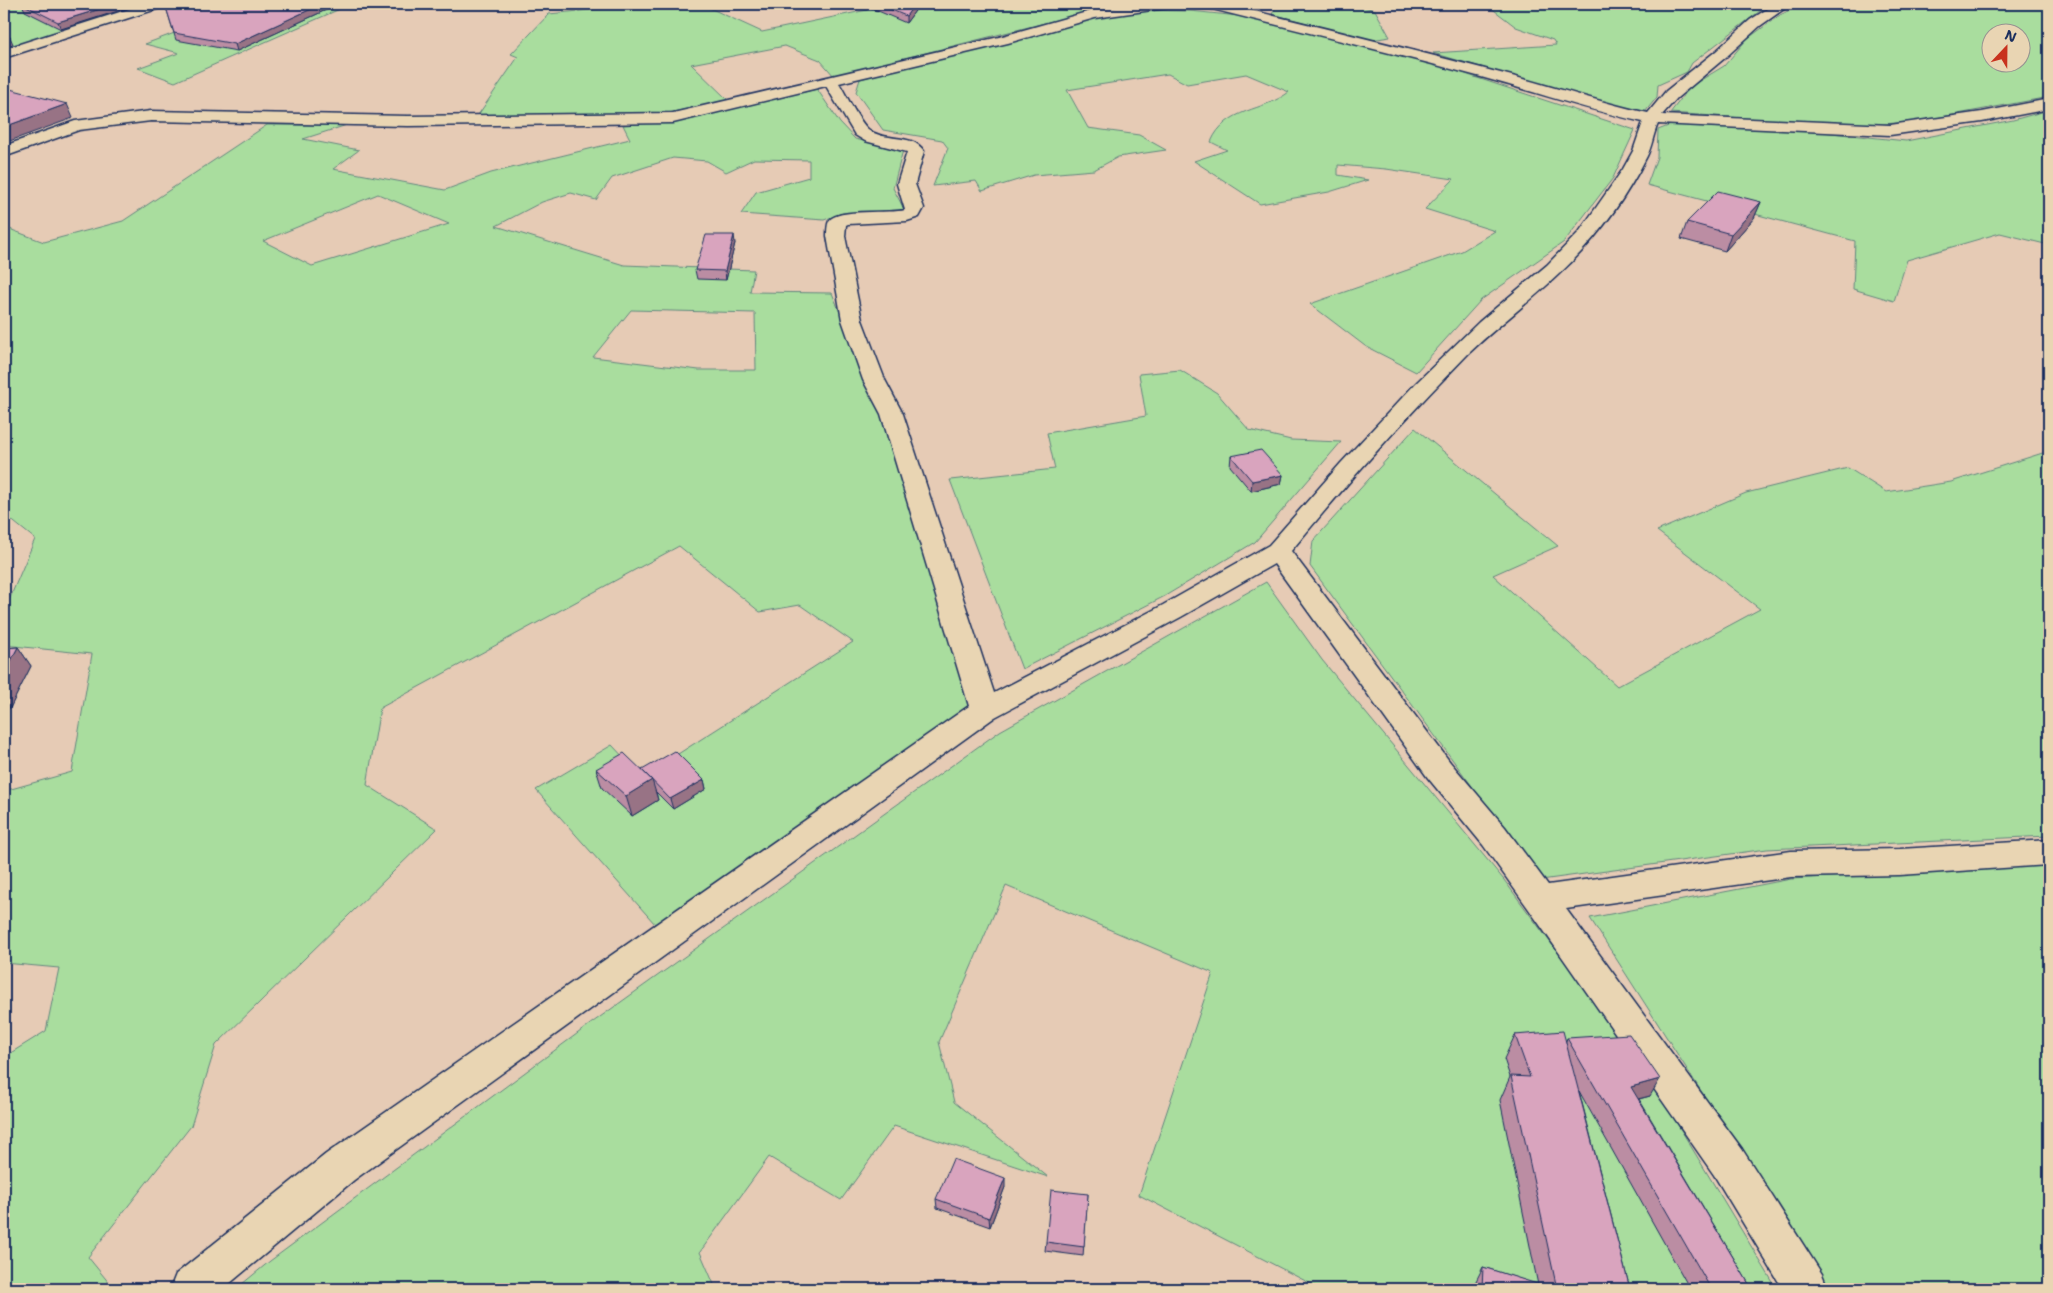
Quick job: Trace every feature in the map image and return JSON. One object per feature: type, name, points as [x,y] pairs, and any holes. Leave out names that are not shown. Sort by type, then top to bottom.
[{"type":"street","points":[[4,54],[158,4]]},
{"type":"street","points":[[4,152],[75,126],[143,116],[408,121],[657,120],[698,114],[1003,40],[1114,10],[1166,4]]},
{"type":"street","points":[[1209,4],[1360,40],[1517,82],[1602,108],[1652,119],[1890,130],[1982,117],[2049,104]]},
{"type":"street","points":[[191,1289],[340,1167],[985,710],[1172,611],[1278,551],[1356,459],[1429,383],[1501,312],[1563,260],[1601,218],[1639,154],[1652,119],[1672,93],[1711,63],[1744,30],[1785,4]]},
{"type":"street","points":[[830,81],[861,132],[871,138],[911,146],[916,151],[906,184],[915,208],[913,213],[906,216],[846,219],[837,222],[836,236],[852,320],[874,380],[892,414],[985,710]]},
{"type":"street","points":[[1278,551],[1433,762],[1494,836],[1540,899],[1728,1162],[1807,1289]]},
{"type":"street","points":[[1540,899],[1791,864],[1900,862],[2049,852]]},
{"type":"path","points":[[2044,4],[2049,10]]},
{"type":"green space","points":[[4,4],[143,4],[147,5],[4,51]]},
{"type":"green space","points":[[289,4],[351,4],[175,82],[138,68],[179,53],[145,44],[223,15]]},
{"type":"green space","points":[[648,4],[701,4],[762,32],[867,10],[854,4],[1120,4],[834,76],[820,60],[785,46],[691,64],[729,101],[647,117],[476,118],[518,57],[511,54],[549,14]]},
{"type":"green space","points":[[1278,4],[1362,4],[1364,7],[1375,10],[1390,37],[1371,40],[1272,14]]},
{"type":"green space","points":[[1486,4],[1769,4],[1692,63],[1687,72],[1658,85],[1657,97],[1645,112],[1613,106],[1433,53],[1556,45],[1553,40],[1516,27]]},
{"type":"green space","points":[[1802,4],[2049,4],[2049,97],[1920,121],[1861,126],[1670,113],[1691,86],[1724,66],[1747,39],[1780,15]]},
{"type":"green space","points":[[1144,10],[1190,11],[1239,16],[1432,63],[1635,130],[1613,178],[1564,242],[1481,300],[1416,372],[1365,346],[1310,304],[1462,251],[1495,231],[1425,209],[1454,179],[1386,169],[1338,165],[1338,175],[1368,180],[1329,192],[1260,204],[1194,161],[1227,150],[1211,142],[1226,122],[1235,116],[1268,103],[1289,92],[1246,74],[1187,84],[1168,74],[1067,90],[1088,128],[1139,135],[1166,150],[1118,157],[1094,170],[1034,175],[982,191],[976,181],[933,186],[948,148],[942,140],[883,130],[856,92],[860,79],[1099,16]]},
{"type":"green space","points":[[817,89],[840,123],[855,139],[903,150],[893,188],[905,211],[843,213],[824,220],[741,214],[756,192],[809,177],[809,160],[754,159],[726,172],[707,161],[673,158],[612,178],[596,200],[571,193],[542,202],[496,226],[624,265],[754,270],[750,292],[832,293],[882,415],[972,709],[655,924],[536,790],[612,745],[642,777],[853,642],[800,605],[760,612],[679,546],[380,708],[367,785],[437,829],[216,1045],[191,1126],[88,1257],[114,1289],[4,1289],[4,1057],[46,1031],[59,968],[4,963],[4,791],[72,772],[92,654],[4,645],[4,612],[35,539],[4,514],[4,227],[44,242],[123,221],[267,125],[347,125],[303,139],[359,150],[333,169],[445,190],[491,173],[630,139],[623,125],[681,121]],"holes":[[[378,194],[449,224],[312,266],[263,241]],[[631,310],[755,313],[756,370],[699,370],[593,357]]]},
{"type":"green space","points":[[2049,110],[2049,245],[2000,233],[1907,260],[1894,301],[1853,289],[1855,241],[1647,185],[1657,157],[1658,130],[1671,125],[1822,132],[1906,141],[2013,120]]},
{"type":"green space","points":[[1180,370],[1217,393],[1249,430],[1291,440],[1341,442],[1255,542],[1165,596],[1022,669],[950,480],[1055,469],[1047,433],[1146,416],[1139,374]]},
{"type":"green space","points":[[1415,428],[1558,546],[1493,575],[1617,686],[1760,609],[1657,531],[1746,493],[1848,468],[1886,492],[1951,482],[2049,451],[2049,836],[1767,849],[1541,880],[1310,566],[1313,541]]},
{"type":"green space","points":[[1266,582],[1322,660],[1504,880],[1643,1067],[1777,1289],[1321,1289],[1139,1195],[1213,973],[1006,886],[939,1042],[954,1102],[1048,1177],[894,1126],[841,1200],[769,1157],[700,1252],[716,1289],[236,1289],[270,1261],[593,1022],[1000,731]]},
{"type":"green space","points":[[2049,865],[2049,1289],[1828,1289],[1590,918],[1791,879]]},
{"type":"building","points":[[22,4],[116,4],[58,22]]},
{"type":"building","points":[[165,4],[322,4],[235,44],[174,33]]},
{"type":"building","points":[[877,4],[915,4],[906,16]]},
{"type":"building","points":[[4,89],[67,104],[4,127]]},
{"type":"building","points":[[1718,191],[1761,202],[1731,234],[1687,222]]},
{"type":"building","points":[[706,235],[734,235],[725,271],[695,270]]},
{"type":"building","points":[[1261,450],[1283,475],[1252,481],[1231,456]]},
{"type":"building","points":[[18,647],[4,674],[4,648]]},
{"type":"building","points":[[675,751],[704,780],[670,799],[642,770]]},
{"type":"building","points":[[624,753],[652,780],[626,796],[596,769]]},
{"type":"building","points":[[1563,1031],[1630,1289],[1557,1289],[1511,1076],[1530,1077],[1515,1035]]},
{"type":"building","points":[[1629,1034],[1660,1079],[1631,1087],[1752,1289],[1711,1289],[1567,1038]]},
{"type":"building","points":[[953,1159],[1005,1178],[989,1218],[936,1199]]},
{"type":"building","points":[[1051,1190],[1088,1194],[1084,1247],[1046,1242]]},
{"type":"building","points":[[1483,1267],[1553,1289],[1482,1289]]}]
